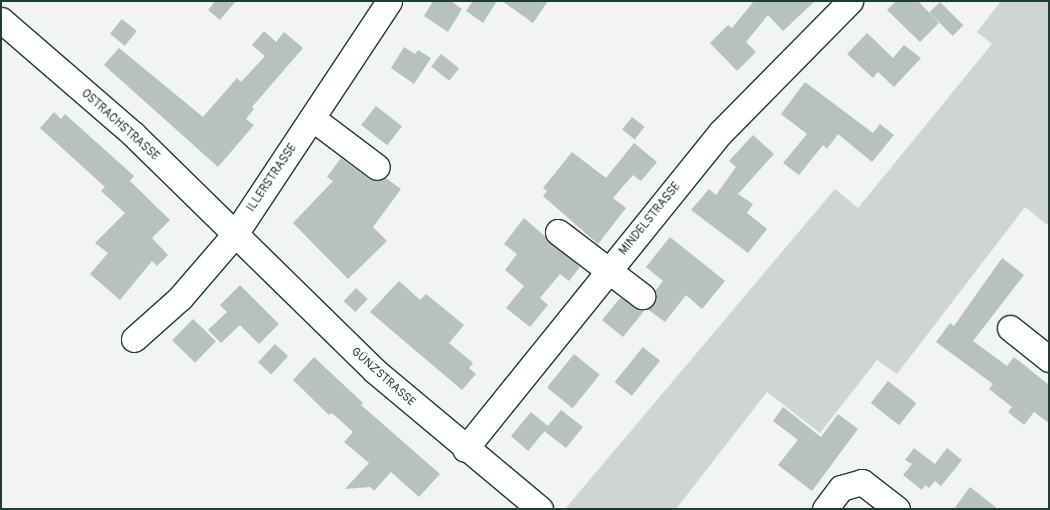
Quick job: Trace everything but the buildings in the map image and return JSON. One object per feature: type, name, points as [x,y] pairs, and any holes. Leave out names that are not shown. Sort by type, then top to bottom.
[{"type":"street","name":"ILLERSTRASSE","points":[[134,339],[180,298],[235,234],[390,1]]},
{"type":"street","name":"MINDELSTRASSE","points":[[465,449],[736,114],[850,1]]},
{"type":"street","name":"OSTRACHSTRASSE","points":[[1,20],[133,134],[235,234]]},
{"type":"street","points":[[312,118],[377,167]]},
{"type":"street","points":[[558,232],[642,296]]},
{"type":"street","name":"GÜNZSTRASSE","points":[[235,234],[375,371],[465,449],[540,509]]},
{"type":"street","points":[[1010,328],[1049,359]]},
{"type":"street","points":[[824,509],[841,488],[862,482],[897,509]]},
{"type":"shaded area","points":[[1001,1],[1049,1],[1049,226],[1025,207],[897,374],[877,360],[820,433],[767,392],[676,509],[565,509],[835,189],[858,208],[992,44],[977,32]]}]
